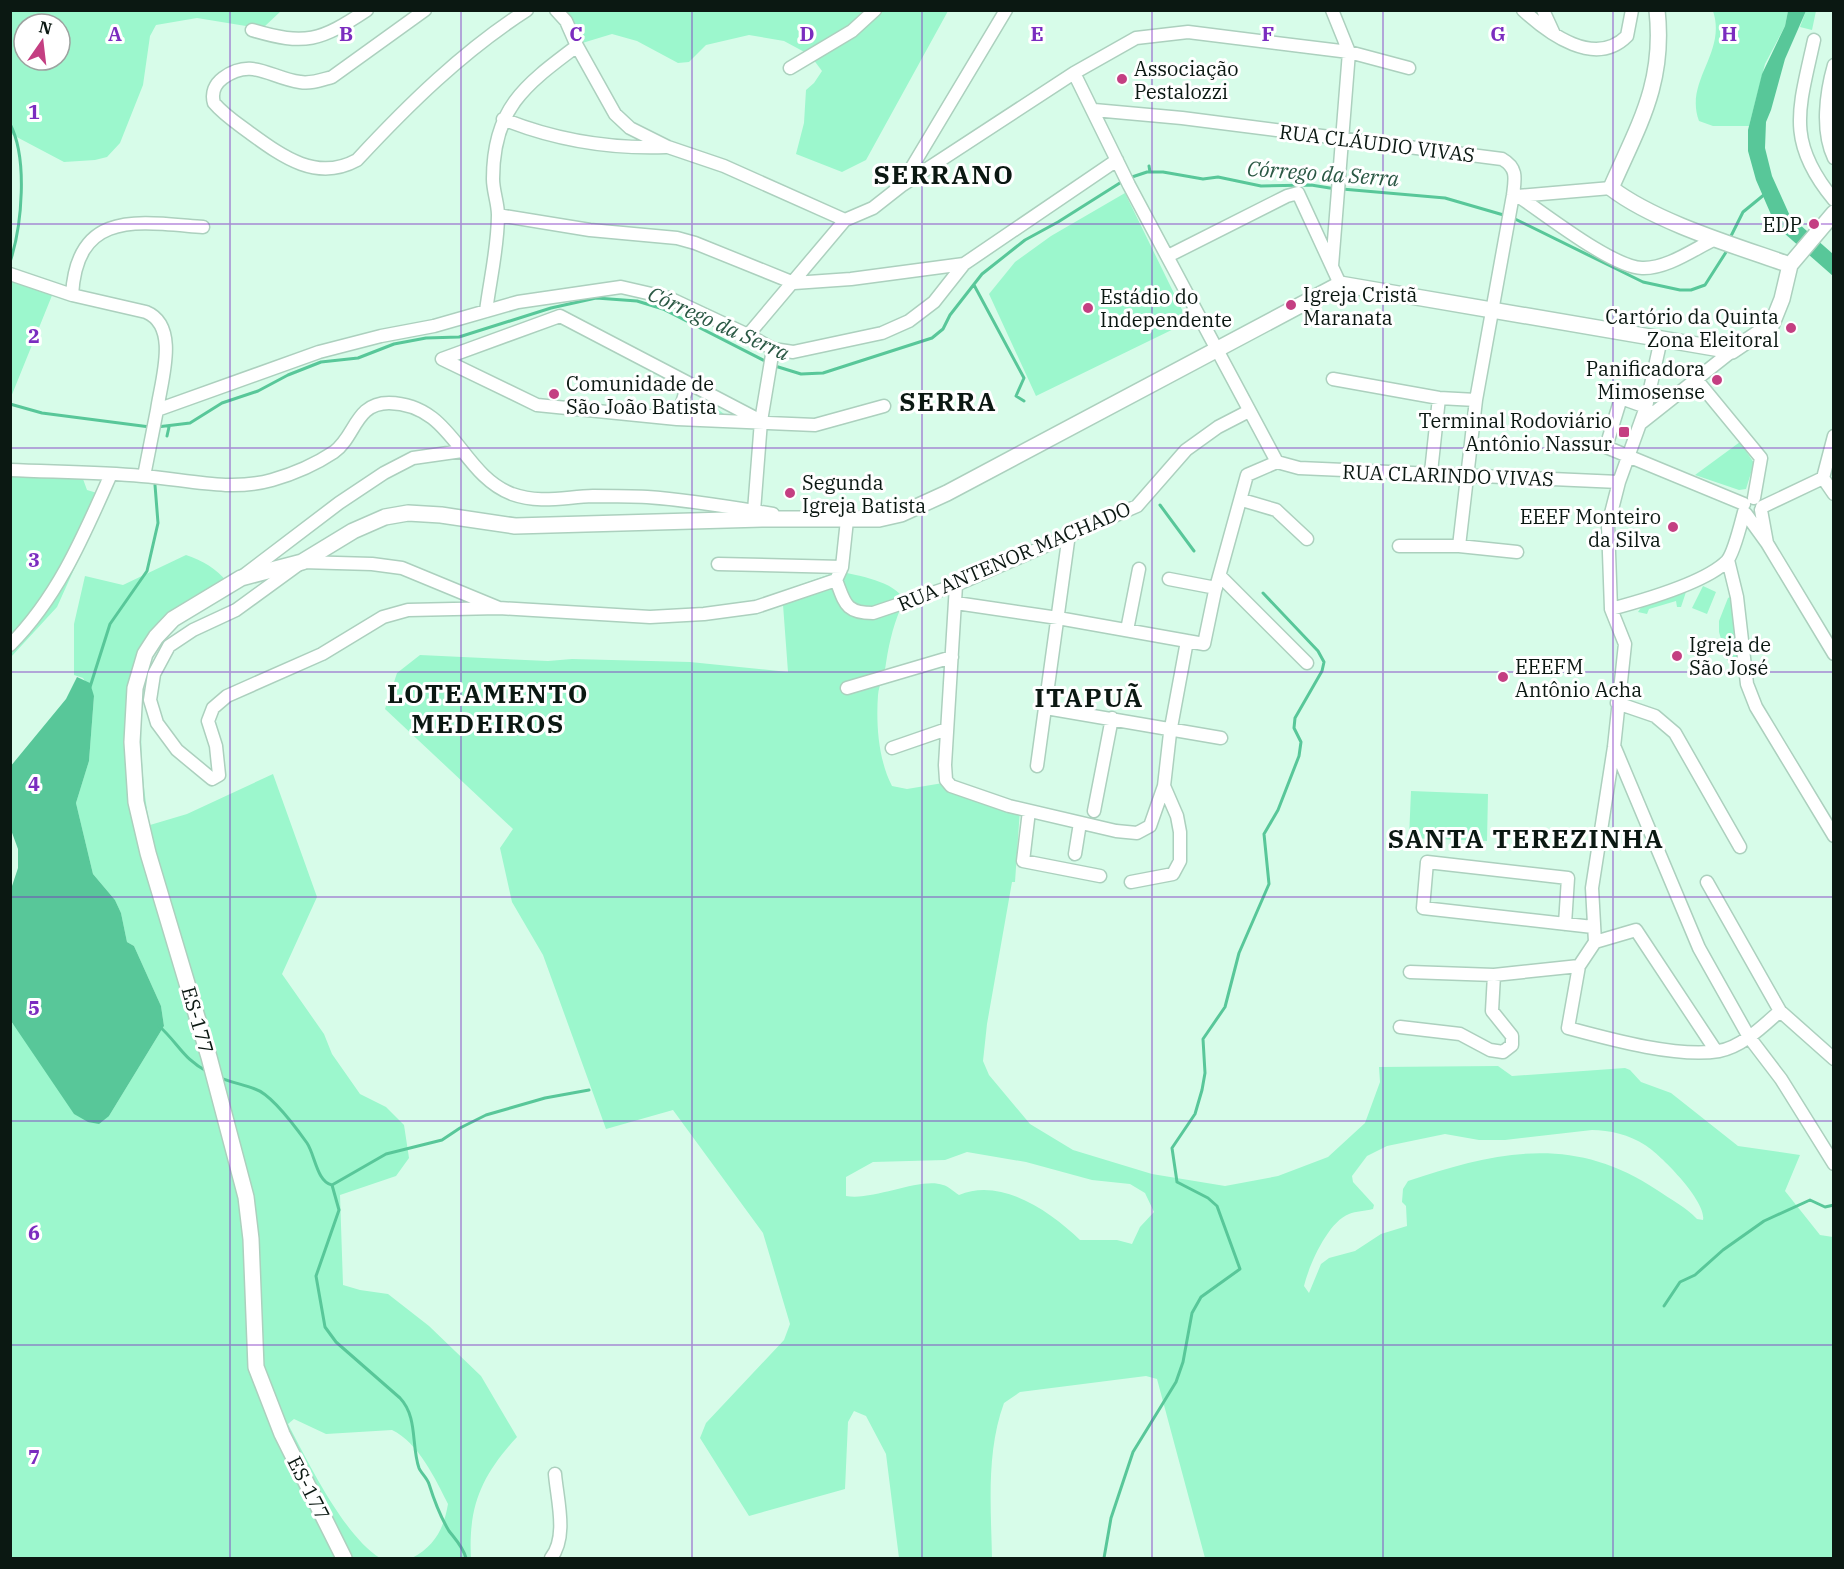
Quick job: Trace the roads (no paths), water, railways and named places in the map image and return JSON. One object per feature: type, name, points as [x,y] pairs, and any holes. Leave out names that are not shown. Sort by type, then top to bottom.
[{"type":"main road","points":[[1658,10],[1659,47],[1651,97],[1611,188],[1636,204],[1724,242],[1794,260]]},
{"type":"main road","points":[[1340,284],[1732,351],[1772,324],[1794,260],[1833,213]]},
{"type":"main road","name":"ES-177","points":[[344,1558],[282,1434],[256,1367],[251,1239],[246,1197],[209,1057],[148,853],[136,802],[132,742],[135,688],[146,654],[156,637],[173,618],[241,578],[302,562],[353,531],[385,517],[408,513],[515,526],[758,515],[808,520],[879,519],[921,505],[1340,284]]},
{"type":"street","points":[[252,30],[297,40],[320,37],[367,10]]},
{"type":"street","points":[[425,10],[332,77],[315,82],[299,82],[255,69],[234,70],[220,80],[214,89],[214,103],[261,141],[298,165],[324,170],[343,167],[357,160],[454,64],[527,10]]},
{"type":"street","points":[[556,10],[566,21],[576,46],[615,114],[630,128],[668,147],[724,166],[845,220]]},
{"type":"street","points":[[790,68],[852,31],[875,10]]},
{"type":"street","points":[[901,186],[1006,10]]},
{"type":"street","points":[[1332,10],[1349,52],[1332,266]]},
{"type":"street","points":[[1523,10],[1554,35],[1570,44],[1585,48],[1612,47],[1627,36],[1632,10]]},
{"type":"street","points":[[1543,10],[1554,35]]},
{"type":"street","points":[[748,335],[845,220],[873,208],[901,186],[1074,73],[1136,38],[1163,33],[1188,32],[1349,52],[1409,69]]},
{"type":"street","points":[[1814,40],[1801,98],[1802,147],[1808,165],[1833,200]]},
{"type":"street","points":[[486,311],[498,215],[493,180],[503,119],[529,82],[576,46]]},
{"type":"street","points":[[1833,65],[1827,103],[1830,149],[1833,158]]},
{"type":"street","points":[[956,603],[1058,618],[1204,644],[1247,475],[1277,462],[1123,174],[1094,110],[1074,73]]},
{"type":"street","name":"RUA CLÁUDIO VIVAS","points":[[1094,110],[1342,138],[1502,159],[1511,164],[1515,171],[1514,200],[1507,224],[1476,400],[1459,546]]},
{"type":"street","points":[[503,119],[538,133],[576,140],[636,148],[668,147]]},
{"type":"street","points":[[155,422],[319,352],[518,302],[621,288],[669,298],[773,349],[793,352],[882,333],[909,321],[934,302],[964,264],[1117,160]]},
{"type":"street","points":[[1514,200],[1611,188]]},
{"type":"street","points":[[1168,256],[1287,196],[1298,193],[1340,284]]},
{"type":"street","points":[[1514,200],[1632,266],[1643,268],[1668,262],[1724,242]]},
{"type":"street","points":[[498,215],[590,230],[676,238],[695,243],[794,283],[851,279],[964,264]]},
{"type":"street","points":[[72,295],[74,271],[80,255],[99,233],[119,225],[144,222],[202,227]]},
{"type":"street","points":[[10,274],[72,295],[146,312],[156,316],[162,322],[165,332],[165,356],[144,476]]},
{"type":"street","points":[[761,421],[560,316],[442,359],[537,405],[677,419],[815,425],[884,406]]},
{"type":"street","points":[[1595,942],[1592,888],[1614,747],[1625,644],[1611,609],[1608,525],[1619,482],[1646,408],[1661,339]]},
{"type":"street","points":[[10,470],[144,476],[223,485],[272,480],[312,465],[336,451],[364,411],[388,403],[415,408],[431,416],[454,438],[462,451],[485,476],[509,492],[531,500],[592,496],[646,497],[758,515],[761,421],[773,349]]},
{"type":"street","points":[[1640,423],[1732,351]]},
{"type":"street","points":[[1333,379],[1439,398],[1476,400]]},
{"type":"street","points":[[1611,609],[1652,598],[1699,578],[1728,560],[1752,508],[1761,458],[1696,379]]},
{"type":"street","points":[[677,419],[688,384]]},
{"type":"street","points":[[1431,472],[1439,398]]},
{"type":"street","points":[[1646,408],[1621,398],[1606,447],[1752,508],[1767,543],[1833,654]]},
{"type":"street","name":"RUA ANTENOR MACHADO","points":[[836,580],[845,604],[861,613],[873,613],[956,585],[1137,506],[1186,450],[1218,427],[1249,411]]},
{"type":"street","points":[[1833,436],[1823,477],[1833,494]]},
{"type":"street","points":[[241,578],[339,503],[384,473],[413,458],[462,451]]},
{"type":"street","name":"RUA CLARINDO VIVAS","points":[[1277,462],[1299,468],[1619,482]]},
{"type":"street","points":[[10,645],[35,620],[75,552],[111,474]]},
{"type":"street","points":[[1752,508],[1823,477]]},
{"type":"street","points":[[1242,500],[1276,510],[1307,539]]},
{"type":"street","points":[[500,608],[402,568],[372,564],[302,562],[236,610],[193,630],[169,646],[154,674],[150,700],[157,723],[177,750],[212,779],[219,775],[216,746],[208,722],[213,708],[227,696],[322,654],[383,617],[408,610],[500,608],[650,617],[704,614],[756,607],[836,580],[842,567],[847,520]]},
{"type":"street","points":[[1037,766],[1069,534]]},
{"type":"street","points":[[1399,546],[1459,546],[1517,552]]},
{"type":"street","points":[[1728,560],[1737,597],[1746,684],[1756,708],[1833,836]]},
{"type":"street","points":[[718,564],[842,567]]},
{"type":"street","points":[[1127,630],[1139,569]]},
{"type":"street","points":[[1169,579],[1218,582],[1307,663]]},
{"type":"street","points":[[956,585],[946,780],[951,786],[1029,811],[1116,831],[1144,831],[1150,826],[1164,786],[1171,729],[1187,642]]},
{"type":"street","points":[[847,688],[952,657]]},
{"type":"street","points":[[1617,703],[1654,716],[1675,733],[1740,847]]},
{"type":"street","points":[[1046,708],[1221,738]]},
{"type":"street","points":[[1094,811],[1112,718]]},
{"type":"street","points":[[892,748],[947,729]]},
{"type":"street","points":[[1614,747],[1699,948],[1749,1037],[1781,1079],[1833,1164]]},
{"type":"street","points":[[1131,882],[1173,874],[1180,861],[1178,816],[1164,786]]},
{"type":"street","points":[[1029,811],[1023,861],[1100,876]]},
{"type":"street","points":[[1076,854],[1080,823]]},
{"type":"street","points":[[1565,924],[1568,878],[1427,862],[1423,908],[1565,924],[1593,927]]},
{"type":"street","points":[[1707,882],[1780,1011],[1833,1059]]},
{"type":"street","points":[[1716,1051],[1636,930],[1595,942],[1578,966],[1568,1028],[1614,1040],[1690,1052],[1716,1051],[1749,1037],[1780,1011]]},
{"type":"street","points":[[1410,972],[1494,975],[1578,966]]},
{"type":"street","points":[[1400,1027],[1460,1034],[1490,1050],[1503,1052],[1512,1045],[1512,1036],[1492,1011],[1494,975]]},
{"type":"street","points":[[551,1558],[558,1549],[560,1532],[555,1474]]},
{"type":"waterway","points":[[10,124],[16,138],[21,173],[18,230],[10,262]]},
{"type":"waterway","name":"Córrego da Serra","points":[[1149,166],[1150,172]]},
{"type":"waterway","name":"Córrego da Serra","points":[[1129,178],[1147,172],[1163,172],[1203,179],[1218,177],[1261,186],[1311,185],[1336,189]]},
{"type":"waterway","name":"Córrego da Serra","points":[[775,366],[801,374],[823,373],[932,338],[943,329],[950,315],[982,274],[1025,240],[1123,181]]},
{"type":"waterway","name":"Córrego da Serra","points":[[1342,189],[1445,198],[1507,216]]},
{"type":"waterway","name":"Córrego da Serra","points":[[1729,240],[1743,212],[1765,194]]},
{"type":"waterway","name":"Córrego da Serra","points":[[1513,218],[1643,282],[1680,290],[1691,290],[1705,285],[1728,249]]},
{"type":"waterway","points":[[974,285],[1024,378],[1016,396],[1024,401]]},
{"type":"waterway","name":"Córrego da Serra","points":[[157,427],[190,423],[222,403],[258,391],[288,375],[321,362],[358,358],[394,344],[426,338],[459,337],[551,308],[596,298],[637,301],[663,309],[769,363]]},
{"type":"waterway","name":"Córrego da Serra","points":[[10,404],[42,413],[150,427]]},
{"type":"waterway","points":[[167,436],[169,427]]},
{"type":"waterway","points":[[90,687],[110,624],[147,571],[158,523],[155,485]]},
{"type":"waterway","points":[[1160,505],[1194,551]]},
{"type":"waterway","points":[[1104,1558],[1111,1518],[1133,1452],[1176,1382],[1183,1362],[1192,1313],[1201,1297],[1240,1269],[1217,1206],[1208,1198],[1177,1182],[1172,1148],[1195,1114],[1205,1073],[1203,1039],[1225,1007],[1239,953],[1269,884],[1264,834],[1278,810],[1299,756],[1301,742],[1294,728],[1295,718],[1322,671],[1324,662],[1318,651],[1263,593]]},
{"type":"waterway","points":[[159,1026],[187,1056],[208,1072]]},
{"type":"waterway","points":[[219,1077],[255,1089],[276,1105],[307,1143],[323,1179],[332,1185],[339,1210],[316,1276],[325,1327],[336,1342],[400,1398],[406,1406],[412,1422],[419,1468],[428,1482],[449,1531],[466,1558]]},
{"type":"waterway","points":[[332,1185],[386,1154],[442,1140],[486,1115],[545,1098],[589,1090]]},
{"type":"waterway","points":[[1664,1306],[1680,1282],[1695,1275],[1723,1250],[1764,1221],[1810,1200],[1825,1207],[1834,1205]]},
{"type":"place","name":"Associação Pestalozzi","points":[[1122,79]]},
{"type":"place","name":"EDP","points":[[1814,224]]},
{"type":"place","name":"Igreja Cristã Maranata","points":[[1291,305]]},
{"type":"place","name":"Estádio do Independente","points":[[1088,308]]},
{"type":"place","name":"Cartório da Quinta Zona Eleitoral","points":[[1791,328]]},
{"type":"place","name":"Panificadora Mimosense","points":[[1717,380]]},
{"type":"place","name":"Comunidade de São João Batista","points":[[554,394]]},
{"type":"place","name":"Terminal Rodoviário Antônio Nassur","points":[[1624,432]]},
{"type":"place","name":"Segunda Igreja Batista","points":[[790,493]]},
{"type":"place","name":"EEEF Monteiro da Silva","points":[[1673,527]]},
{"type":"place","name":"Igreja de São José","points":[[1677,656]]},
{"type":"place","name":"EEEFM Antônio Acha","points":[[1503,677]]},
{"type":"district","name":"SERRANO","points":[[944,174]]},
{"type":"district","name":"SERRA","points":[[948,401]]},
{"type":"district","name":"ITAPUÃ","points":[[1089,697]]},
{"type":"district","name":"LOTEAMENTO MEDEIROS","points":[[488,708]]},
{"type":"district","name":"SANTA TEREZINHA","points":[[1526,838]]}]
